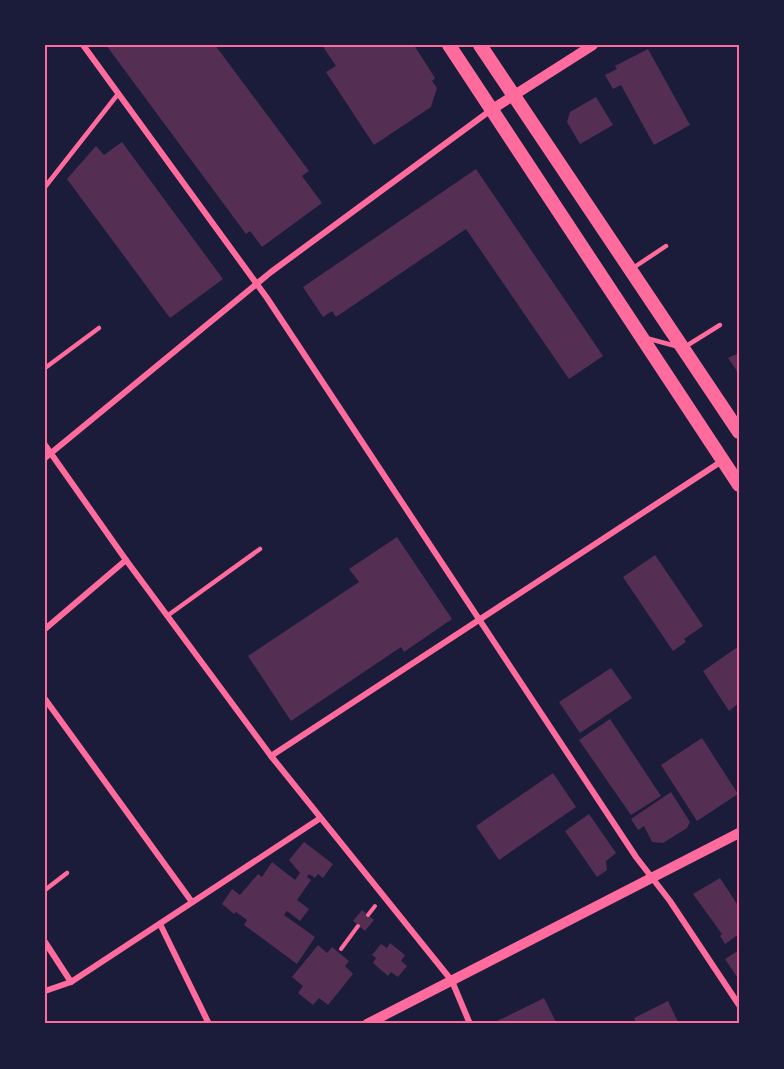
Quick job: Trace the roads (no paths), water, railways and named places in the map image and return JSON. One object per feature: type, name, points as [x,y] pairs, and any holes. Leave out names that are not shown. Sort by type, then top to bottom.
[{"type":"main road","points":[[449,45],[739,485]]},
{"type":"main road","points":[[480,45],[739,432]]},
{"type":"street","points":[[83,45],[256,284],[652,879],[739,1005]]},
{"type":"street","points":[[48,455],[256,284],[491,110],[593,45]]},
{"type":"street","points":[[45,445],[48,455],[271,756],[319,819],[452,981],[470,1024]]},
{"type":"street","points":[[271,756],[722,460]]},
{"type":"street","points":[[45,629],[126,560]]},
{"type":"street","points":[[45,699],[192,902]]},
{"type":"street","points":[[45,991],[71,982],[319,819]]},
{"type":"street","points":[[367,1024],[739,833]]},
{"type":"street","points":[[160,924],[209,1024]]},
{"type":"street","points":[[45,942],[71,982]]},
{"type":"lane","points":[[45,187],[118,94]]},
{"type":"lane","points":[[630,270],[666,246]]},
{"type":"lane","points":[[640,336],[683,348],[720,325]]},
{"type":"lane","points":[[45,368],[99,328]]},
{"type":"lane","points":[[167,616],[260,549]]},
{"type":"lane","points":[[45,890],[67,873]]}]
